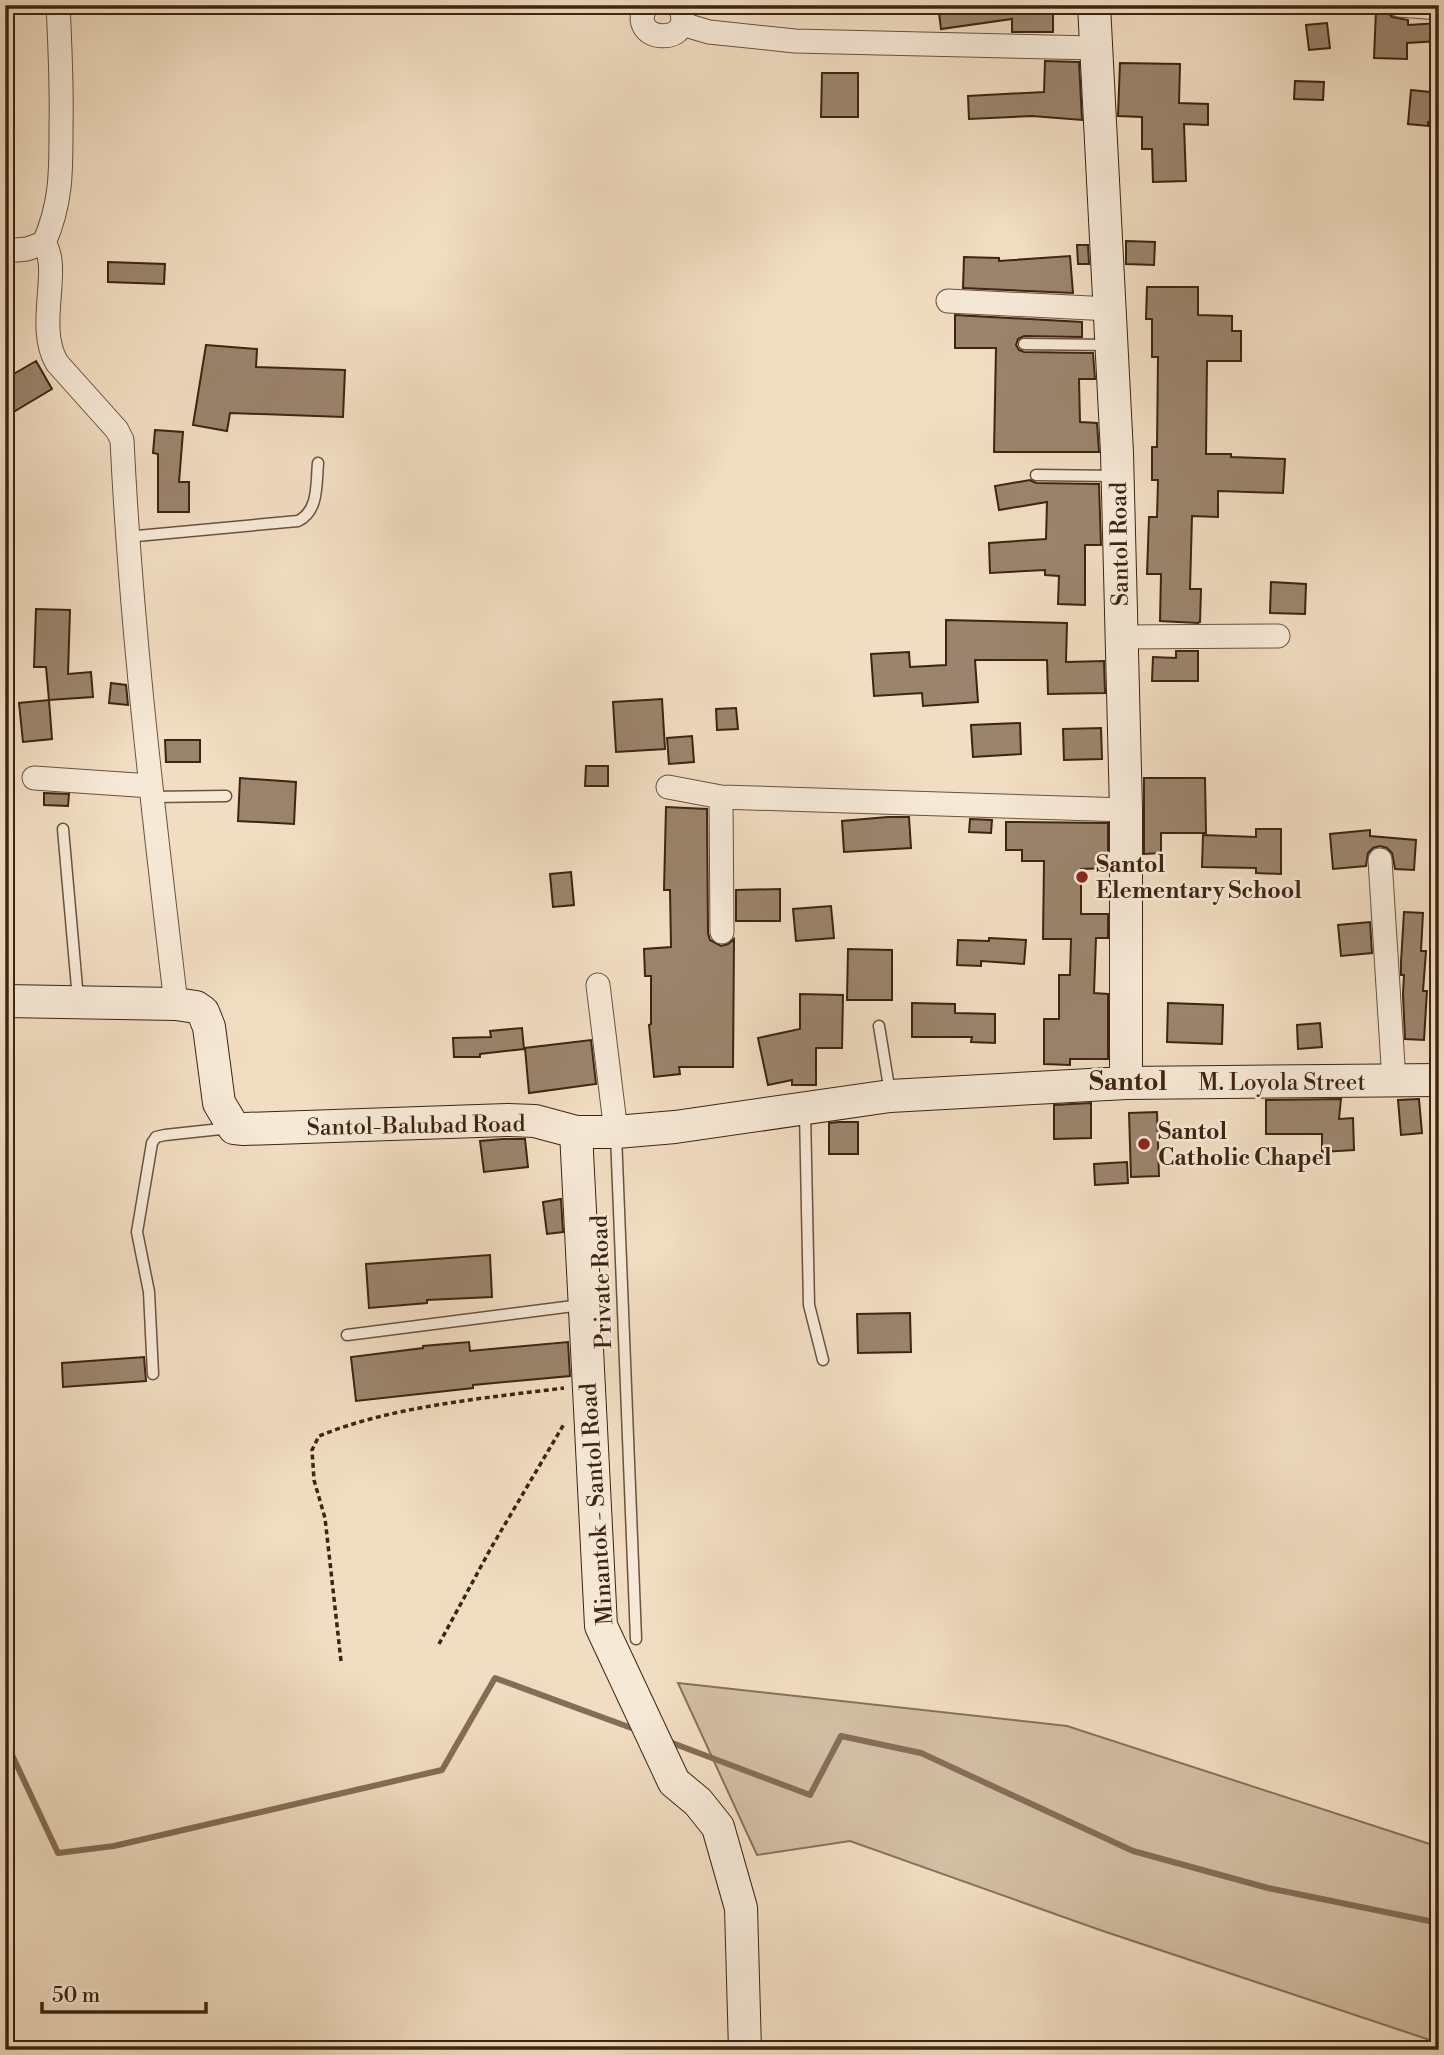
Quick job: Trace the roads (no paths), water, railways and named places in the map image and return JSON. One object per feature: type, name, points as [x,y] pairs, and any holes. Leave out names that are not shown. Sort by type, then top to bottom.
[{"type":"street","points":[[5,251],[27,249],[44,243],[52,225],[61,185],[62,71],[58,5]]},
{"type":"street","points":[[647,5],[643,18],[645,27],[651,34],[660,37],[677,32],[680,15],[709,32],[794,41],[1097,48]]},
{"type":"street","name":"Santol Road","points":[[1094,5],[1118,476],[1126,810],[1126,1083]]},
{"type":"street","points":[[1399,5],[1439,8]]},
{"type":"street","points":[[44,243],[50,256],[47,331],[49,351],[117,430],[122,440],[127,537],[176,1004]]},
{"type":"street","points":[[948,301],[1110,309]]},
{"type":"street","points":[[1121,636],[1278,636]]},
{"type":"street","points":[[34,778],[152,791]]},
{"type":"street","points":[[668,788],[721,797],[1126,810]]},
{"type":"street","points":[[721,797],[722,932]]},
{"type":"street","points":[[1380,860],[1394,1081]]},
{"type":"street","points":[[598,985],[616,1132]]},
{"type":"street","points":[[5,1001],[176,1004],[196,1007],[203,1012],[209,1027],[219,1103],[233,1128]]},
{"type":"street","name":"M. Loyola Street","points":[[1126,1083],[1439,1080]]},
{"type":"street","name":"Santol-Balubad Road","points":[[233,1128],[507,1120],[535,1121],[576,1132],[616,1132],[675,1127],[890,1096],[1126,1083]]},
{"type":"street","name":"Minantok - Santol Road","points":[[576,1132],[601,1626],[674,1782],[698,1802],[718,1827],[741,1909],[745,2050]]},
{"type":"lane","points":[[1024,344],[1112,345]]},
{"type":"lane","points":[[127,537],[298,522],[307,517],[314,503],[318,463]]},
{"type":"lane","points":[[1036,475],[1118,476]]},
{"type":"lane","points":[[152,791],[226,796]]},
{"type":"lane","points":[[63,829],[79,1002]]},
{"type":"lane","points":[[879,1026],[890,1096]]},
{"type":"lane","points":[[805,1107],[809,1305],[823,1360]]},
{"type":"lane","points":[[153,1374],[149,1292],[137,1232],[152,1143],[156,1137],[165,1135],[233,1128]]},
{"type":"lane","name":"Private Road","points":[[616,1132],[636,1639]]},
{"type":"lane","points":[[347,1335],[584,1305]]},
{"type":"waterway","points":[[5,1740],[58,1853],[114,1846],[442,1770],[495,1678],[637,1730]]},
{"type":"waterway","points":[[667,1741],[810,1795],[841,1736],[921,1753],[1133,1851],[1268,1888],[1439,1923]]},
{"type":"place","name":"Santol Elementary School","points":[[1082,877]]},
{"type":"place","name":"Santol Catholic Chapel","points":[[1144,1144]]},
{"type":"district","name":"Santol","points":[[1128,1081]]}]
